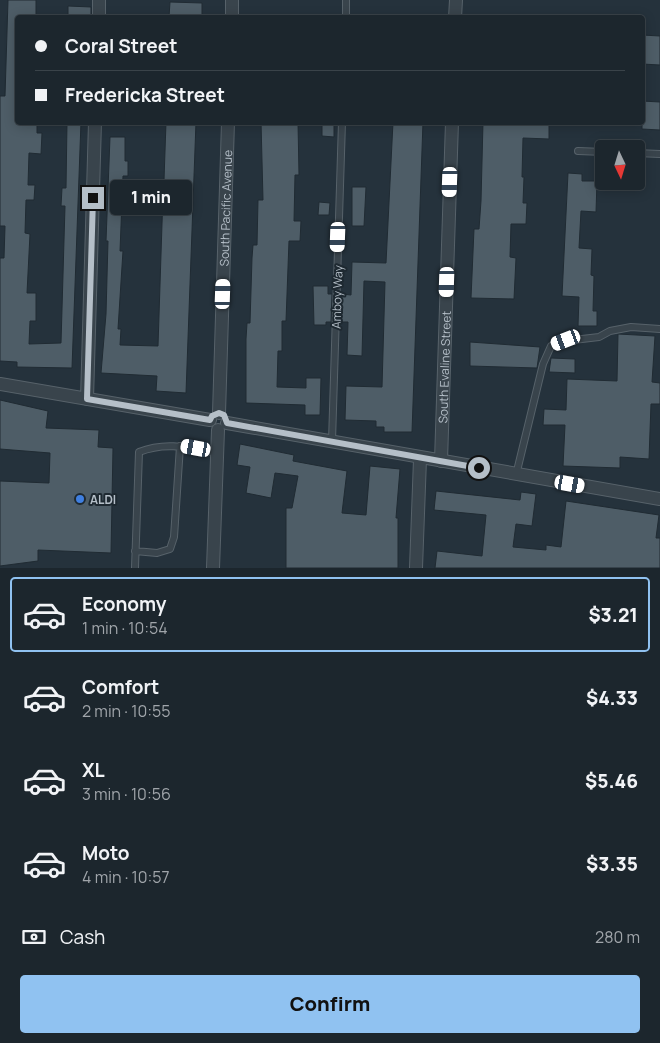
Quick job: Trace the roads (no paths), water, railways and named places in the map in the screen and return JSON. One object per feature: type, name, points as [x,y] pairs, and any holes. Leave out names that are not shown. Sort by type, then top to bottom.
[{"type":"street","points":[[98,15],[99,0]]},
{"type":"street","points":[[232,0],[232,15]]},
{"type":"street","points":[[455,15],[456,0]]},
{"type":"street","points":[[87,399],[95,125]]},
{"type":"street","name":"South Pacific Avenue","points":[[213,568],[228,125]]},
{"type":"street","name":"South Evaline Street","points":[[441,461],[452,125]]},
{"type":"street","points":[[0,384],[332,441],[420,459],[660,499]]},
{"type":"street","points":[[416,568],[420,459]]},
{"type":"lane","points":[[346,0],[346,15]]},
{"type":"lane","name":"Amboy Way","points":[[332,441],[342,125]]},
{"type":"lane","points":[[578,151],[595,152]]},
{"type":"lane","points":[[645,153],[660,154]]},
{"type":"lane","points":[[516,475],[543,364],[551,346],[566,340],[599,337],[610,331],[631,327],[660,328]]},
{"type":"lane","points":[[135,568],[140,452],[155,446],[180,446],[217,453]]},
{"type":"lane","points":[[135,552],[158,553],[170,549],[174,537],[180,446]]},
{"type":"place","name":"ALDI","points":[[80,499]]}]
